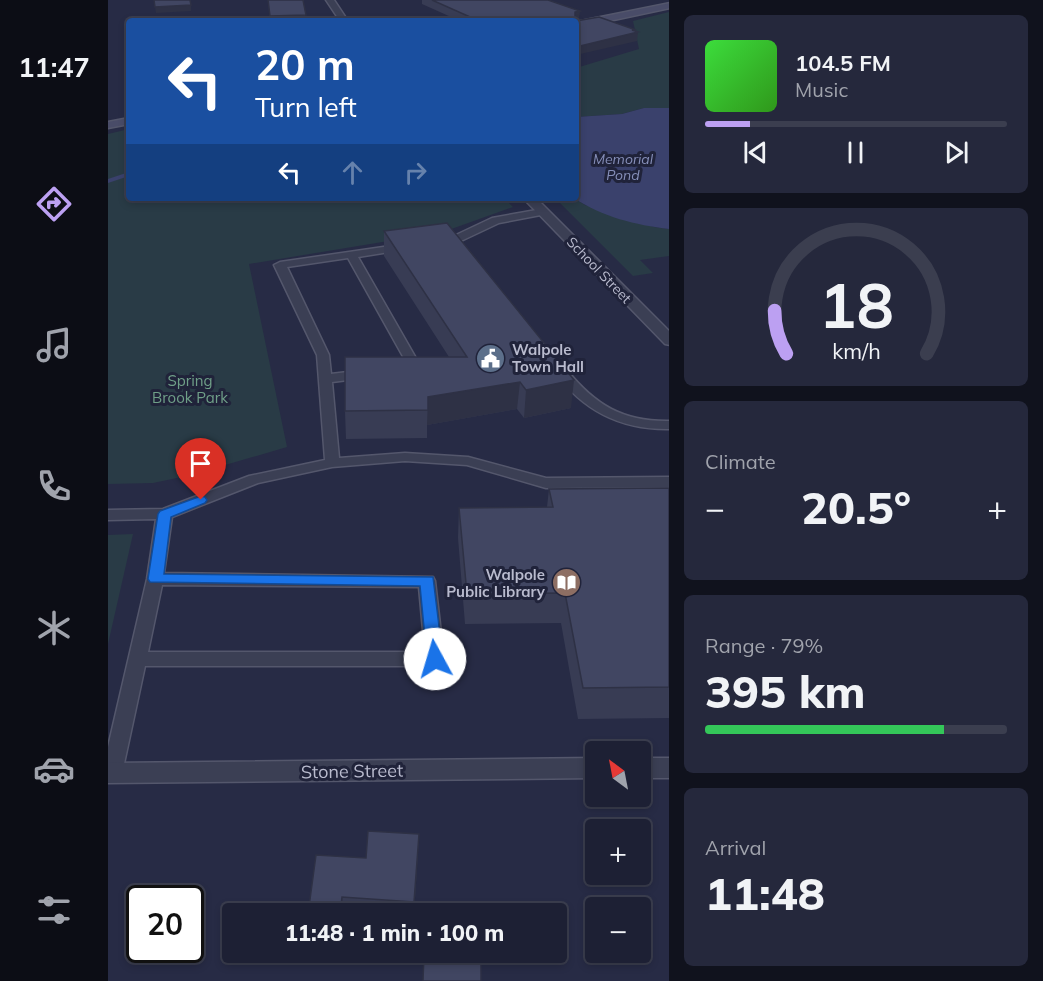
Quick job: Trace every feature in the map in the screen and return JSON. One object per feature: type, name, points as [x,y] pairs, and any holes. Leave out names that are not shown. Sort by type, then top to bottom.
[{"type":"main road","points":[[579,24],[669,5]]},
{"type":"main road","points":[[108,125],[126,122]]},
{"type":"street","points":[[330,0],[342,18]]},
{"type":"street","name":"School Street","points":[[532,201],[669,342]]},
{"type":"street","name":"Stone Street","points":[[110,773],[585,768]]},
{"type":"street","points":[[651,768],[669,768]]},
{"type":"lane","points":[[332,463],[323,356],[280,265],[421,244],[462,243],[496,220],[542,212]]},
{"type":"lane","points":[[325,379],[404,369],[409,366],[411,360],[351,254]]},
{"type":"lane","points":[[554,364],[574,390],[597,406],[637,424],[669,425]]},
{"type":"lane","points":[[108,515],[165,514],[254,479],[332,463],[405,457],[468,461],[546,483],[669,482]]},
{"type":"lane","points":[[110,773],[155,579],[165,514]]},
{"type":"lane","points":[[138,659],[435,659],[427,580],[155,579]]},
{"type":"green space","points":[[669,12],[669,108],[644,108],[622,114],[579,117],[579,67],[639,49],[633,21]]},
{"type":"green space","name":"Spring Brook Park","points":[[126,130],[126,201],[507,201],[513,207],[443,232],[249,264],[287,447],[191,475],[153,483],[108,484],[108,134]]},
{"type":"green space","points":[[558,201],[579,201],[654,227],[669,229],[669,256],[640,260],[653,273],[633,276]]},
{"type":"green space","points":[[133,534],[108,644],[108,535]]},
{"type":"water","name":"Memorial Pond","points":[[644,108],[669,108],[669,229],[620,219],[579,201],[579,117],[622,114]]},
{"type":"building","points":[[154,0],[190,0],[191,5],[155,7]]},
{"type":"building","points":[[268,0],[303,0],[306,15],[270,16]]},
{"type":"building","points":[[432,0],[548,0],[580,11],[575,12],[575,18],[472,18]]},
{"type":"building","points":[[599,17],[638,32],[579,46],[579,20]]},
{"type":"building","points":[[447,223],[574,380],[526,390],[520,382],[428,397],[428,410],[345,411],[345,357],[467,357],[384,231]]},
{"type":"building","name":"Walpole Public Library","points":[[669,488],[669,687],[583,688],[565,593],[467,594],[459,508],[553,507],[549,489]]},
{"type":"building","points":[[368,831],[419,834],[414,902],[342,897],[341,903],[309,903],[316,855],[366,858]]},
{"type":"building","points":[[424,963],[481,963],[481,981],[423,981]]},
{"type":"waterway","points":[[108,181],[126,175]]},
{"type":"place","name":"Walpole Town Hall","points":[[491,358]]},
{"type":"place","name":"Walpole Public Library","points":[[566,583]]},
{"type":"route","points":[[201,500],[165,514],[155,579],[427,580],[435,659]]}]
